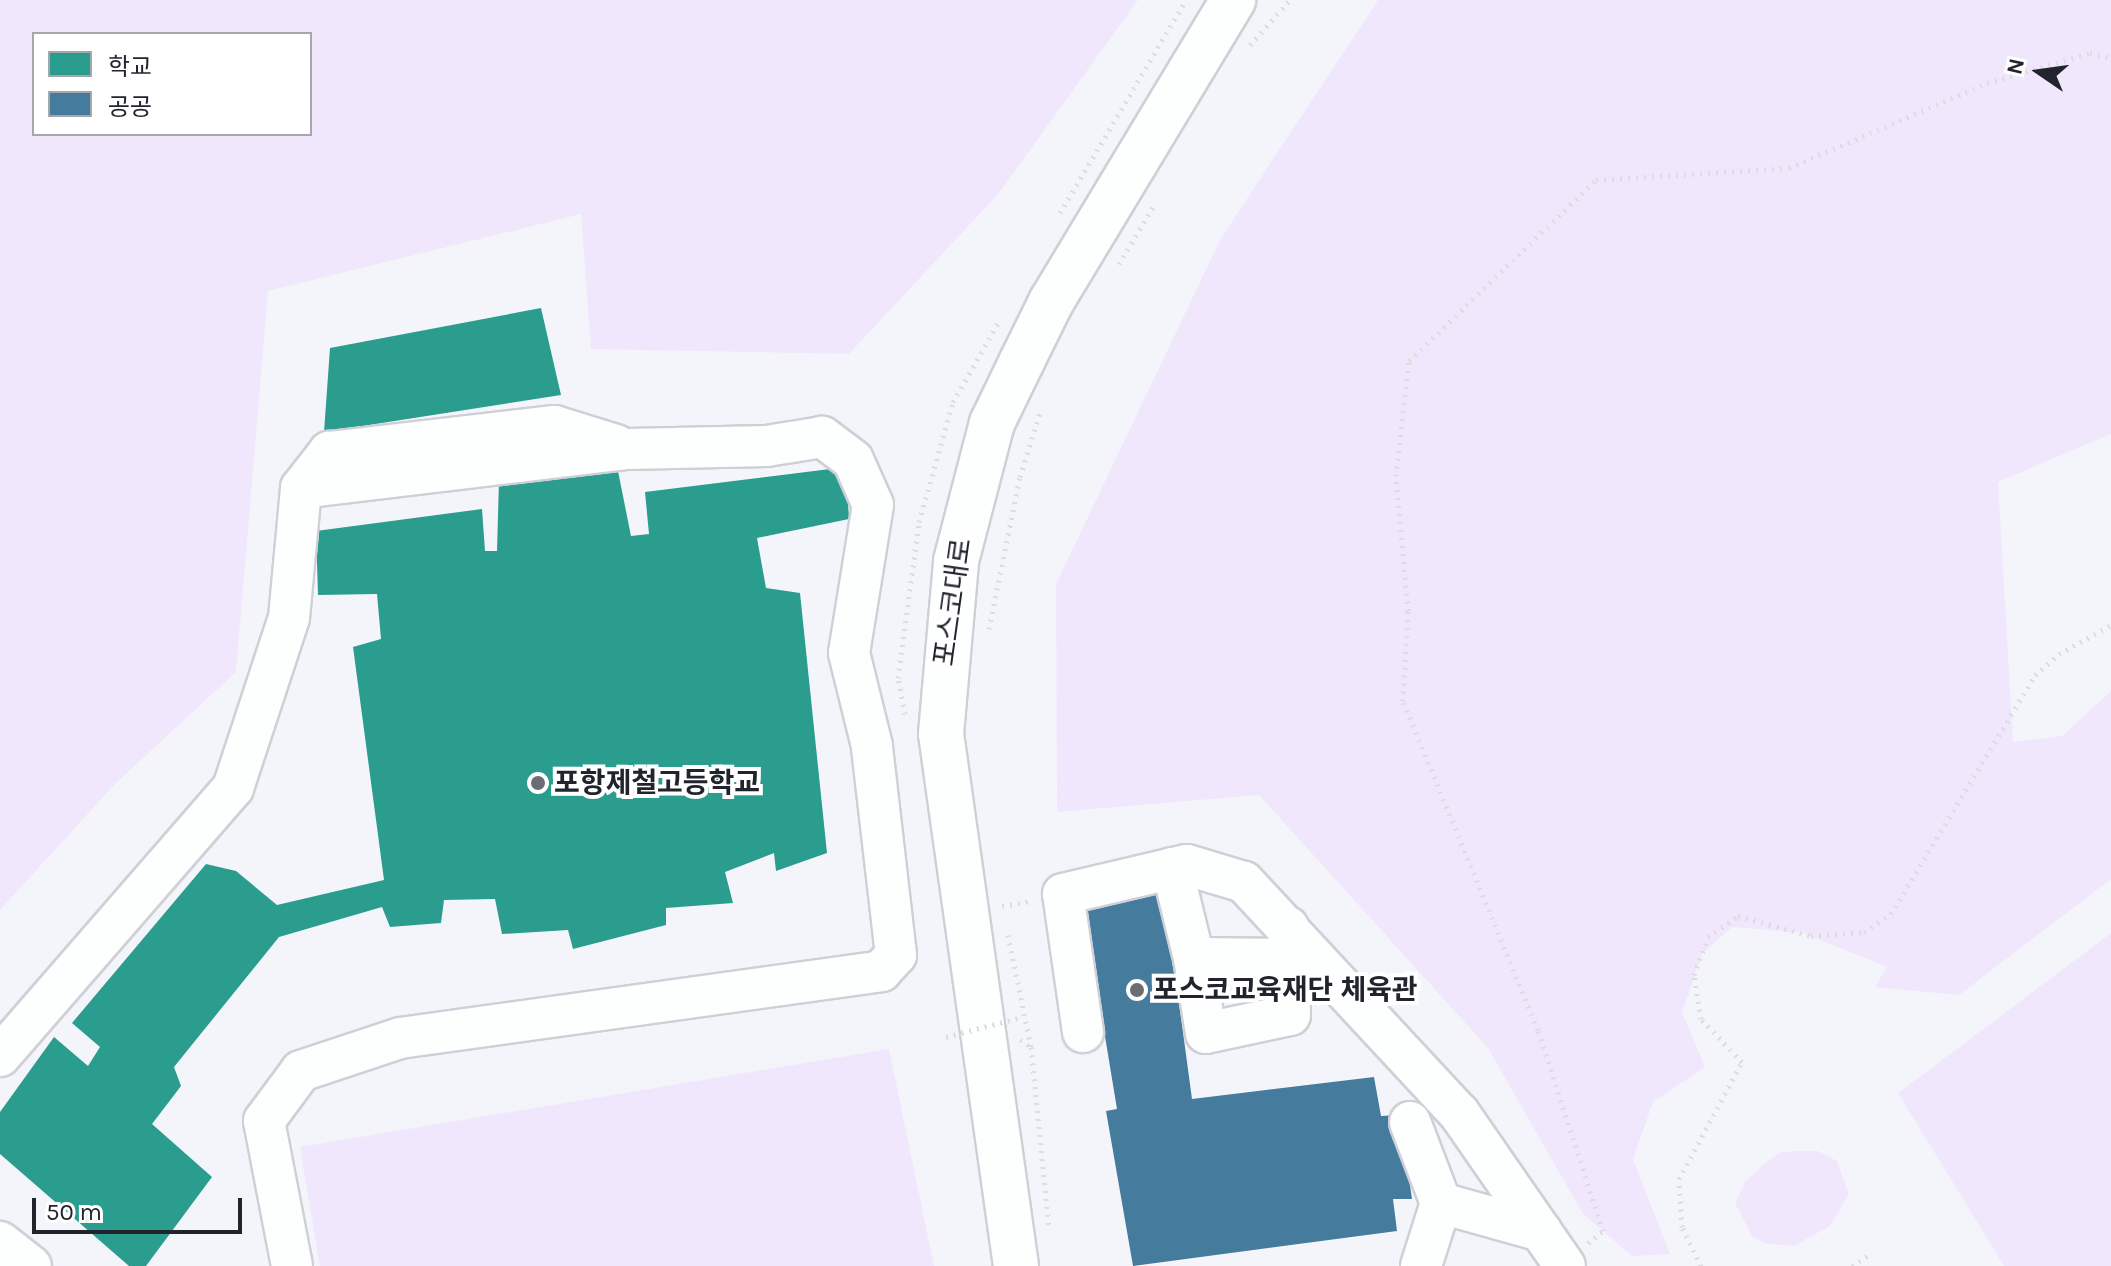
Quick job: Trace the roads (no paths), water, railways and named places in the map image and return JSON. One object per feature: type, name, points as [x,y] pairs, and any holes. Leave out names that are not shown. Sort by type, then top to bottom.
[{"type":"main road","name":"포스코대로","points":[[1016,1266],[941,734],[945,635],[956,561],[992,423],[1051,302],[1233,0]]},
{"type":"street","points":[[0,1056],[233,788],[289,618],[301,488],[627,449],[767,446],[822,437],[853,460],[873,505],[849,653],[865,712],[896,955],[881,971],[400,1038],[301,1071],[264,1121],[292,1266]]},
{"type":"street","points":[[1083,1032],[1063,894],[1187,865],[1244,882],[1289,943],[1459,1113],[1565,1266]]},
{"type":"street","points":[[1172,868],[1194,958],[1206,1033],[1290,1015],[1289,943]]},
{"type":"street","points":[[1194,958],[1289,943]]},
{"type":"street","points":[[1410,1122],[1441,1203],[1421,1266]]},
{"type":"street","points":[[1441,1203],[1541,1231]]},
{"type":"street","points":[[0,1242],[31,1266]]},
{"type":"place","name":"포항제철고등학교","points":[[538,783]]},
{"type":"place","name":"포스코교육재단 체육관","points":[[1137,990]]}]
